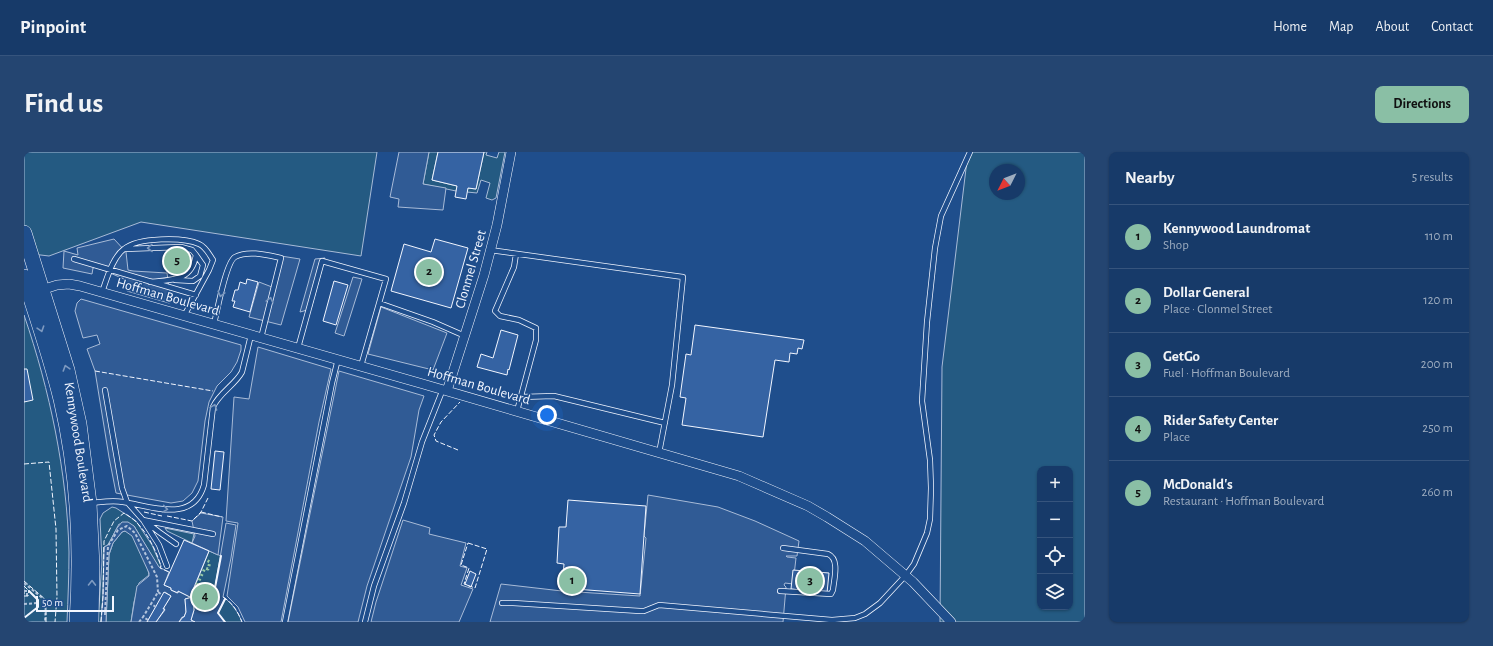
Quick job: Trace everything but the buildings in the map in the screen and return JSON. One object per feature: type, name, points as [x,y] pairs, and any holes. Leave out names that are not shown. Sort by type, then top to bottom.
[{"type":"main road","name":"Kennywood Boulevard","points":[[24,233],[32,292],[61,399],[70,451],[83,504],[92,566],[97,621]]},
{"type":"main road","name":"Kennywood Boulevard","points":[[77,622],[79,548],[83,504]]},
{"type":"street","name":"Clonmel Street","points":[[445,390],[465,336],[490,250],[498,220],[511,152]]},
{"type":"street","name":"Hoffman Boulevard","points":[[32,292],[57,285],[69,284],[102,292],[739,476],[808,506],[865,541],[906,575],[952,622]]},
{"type":"lane","points":[[502,603],[640,611],[644,611],[659,605],[784,617],[843,620],[855,618],[873,609],[887,596],[914,564],[921,549],[930,519],[932,504],[930,460],[922,401],[926,322],[935,248],[941,216],[970,152]]},
{"type":"lane","points":[[102,292],[110,270],[123,249],[133,244],[145,240],[172,240],[199,244],[207,249],[212,260],[210,270],[184,316]]},
{"type":"lane","points":[[123,249],[181,247],[192,250],[203,265],[200,276],[192,281],[174,280],[150,282]]},
{"type":"lane","points":[[490,250],[683,277],[672,385],[660,453]]},
{"type":"lane","points":[[214,324],[226,273],[232,259],[236,256],[245,254],[262,254],[281,258],[261,338]]},
{"type":"lane","points":[[516,254],[514,267],[495,311],[500,316],[519,320],[536,328],[536,340],[517,412]]},
{"type":"lane","points":[[174,280],[187,274],[195,264],[196,255]]},
{"type":"lane","points":[[74,260],[196,295]]},
{"type":"lane","points":[[298,348],[322,261],[386,279],[361,366]]},
{"type":"lane","points":[[379,303],[432,322],[465,336]]},
{"type":"lane","points":[[83,504],[115,501],[171,511],[189,506],[197,498],[204,485],[213,407],[215,402],[242,372],[251,335]]},
{"type":"lane","points":[[285,622],[330,390],[338,359]]},
{"type":"lane","points":[[105,390],[120,480],[127,502],[143,520],[159,545],[167,566]]},
{"type":"lane","points":[[365,622],[374,586],[404,503],[422,442],[445,390]]},
{"type":"lane","points":[[521,397],[554,396],[665,423]]},
{"type":"lane","points":[[143,520],[212,534]]},
{"type":"lane","points":[[143,520],[176,544]]},
{"type":"lane","points":[[780,591],[832,594],[836,562],[833,557],[828,554],[783,548]]},
{"type":"path","points":[[97,621],[108,546],[118,530],[126,526],[135,533],[157,577],[158,592],[139,622]]},
{"type":"path","points":[[24,583],[46,601],[45,622]]},
{"type":"path","points":[[24,591],[27,591],[27,595],[24,595]]},
{"type":"path","points":[[158,592],[162,595]]},
{"type":"path","points":[[24,604],[38,603]]},
{"type":"path","points":[[151,604],[156,607]]},
{"type":"path","points":[[143,617],[148,620]]},
{"type":"shaded area","points":[[24,152],[377,152],[361,256],[141,222],[49,256],[24,253]]},
{"type":"shaded area","points":[[399,152],[429,152],[423,184],[446,188],[443,210],[398,207],[399,199],[390,197]]},
{"type":"shaded area","points":[[429,152],[438,152],[432,180],[457,186],[456,191],[423,184]]},
{"type":"shaded area","points":[[484,152],[487,152],[486,155],[497,158],[499,152],[505,152],[496,198],[492,200],[486,198],[490,183],[481,180],[477,193],[467,192],[468,188],[476,189]]},
{"type":"shaded area","points":[[968,152],[1085,152],[1085,622],[940,622],[942,367]]},
{"type":"shaded area","points":[[114,239],[126,252],[128,270],[167,273],[171,302],[169,303],[127,291],[124,279],[96,267],[93,268],[92,274],[63,268],[64,251],[78,255],[77,248]]},
{"type":"shaded area","points":[[281,256],[300,259],[281,325],[249,317],[259,282],[272,287]]},
{"type":"shaded area","points":[[325,258],[311,309],[300,312],[315,259]]},
{"type":"shaded area","points":[[353,277],[362,279],[344,336],[335,333]]},
{"type":"shaded area","points":[[81,299],[241,345],[237,362],[231,372],[217,386],[209,402],[205,421],[198,481],[192,493],[183,501],[171,503],[116,493],[95,371],[87,349],[100,344],[97,335],[83,338],[75,311],[77,303]]},
{"type":"shaded area","points":[[381,307],[447,333],[433,370],[368,354]]},
{"type":"shaded area","points":[[24,315],[42,373],[56,432],[61,462],[68,522],[69,578],[67,622],[24,622]]},
{"type":"shaded area","points":[[258,347],[331,369],[319,422],[281,622],[245,622],[238,607],[227,596],[238,523],[226,521],[234,397],[249,399]]},
{"type":"shaded area","points":[[339,371],[424,396],[419,410],[411,457],[367,586],[358,622],[288,622]]},
{"type":"shaded area","points":[[648,495],[718,507],[755,521],[799,541],[797,556],[786,556],[796,558],[793,584],[785,583],[784,585],[786,587],[783,622],[490,622],[501,584],[562,591],[640,596],[646,538],[644,536]]},
{"type":"shaded area","points":[[112,507],[136,521],[152,545],[161,566],[159,568],[134,526],[119,524],[108,545],[104,547],[101,622],[98,622],[102,561],[100,519],[103,513]]},
{"type":"shaded area","points":[[201,513],[223,517],[218,555],[192,543],[195,536],[192,521]]},
{"type":"shaded area","points":[[403,520],[430,528],[429,534],[466,543],[460,566],[467,568],[461,585],[473,589],[459,622],[371,622],[376,602]]},
{"type":"shaded area","points":[[122,522],[128,522],[134,526],[159,567],[169,572],[164,585],[177,593],[178,591],[190,597],[195,586],[214,593],[226,523],[236,525],[223,597],[225,598],[218,613],[225,622],[194,622],[191,620],[194,610],[192,597],[185,599],[186,612],[184,617],[182,617],[179,622],[156,622],[165,610],[163,609],[171,596],[165,592],[147,622],[131,622],[137,586],[149,576],[149,573],[132,536],[125,531],[122,532],[113,543],[109,554],[106,622],[101,622],[104,547],[108,545]]},
{"type":"shaded area","points":[[165,528],[194,534],[192,543],[167,531]]},
{"type":"shaded area","points":[[125,531],[133,536],[145,561],[149,575],[139,583],[131,622],[106,622],[109,555],[113,543],[122,532]]},
{"type":"shaded area","points":[[209,551],[221,556],[214,593],[195,586]]},
{"type":"shaded area","points":[[225,598],[235,609],[242,622],[225,622],[218,613]]},
{"type":"hedge","points":[[197,585],[205,568],[208,569],[210,562],[206,560]]},
{"type":"fence","points":[[95,371],[213,391]]},
{"type":"fence","points":[[458,450],[436,441],[434,435],[441,422],[460,402]]},
{"type":"fence","points":[[24,464],[49,462],[56,529],[57,597],[55,622]]},
{"type":"fence","points":[[167,516],[192,521],[201,512],[208,498]]},
{"type":"fence","points":[[144,512],[162,516]]},
{"type":"fence","points":[[201,512],[222,517]]},
{"type":"fence","points":[[101,622],[104,541],[114,521],[124,513],[131,517],[147,536],[155,551],[161,566],[160,568],[169,572]]},
{"type":"fence","points":[[468,543],[487,549],[475,588],[464,584],[469,568],[461,565],[468,543]]},
{"type":"fence","points":[[24,581],[46,600],[46,603]]},
{"type":"fence","points":[[24,586],[29,591]]},
{"type":"fence","points":[[195,586],[214,593]]},
{"type":"fence","points":[[24,596],[28,596],[29,590]]},
{"type":"fence","points":[[223,597],[235,608],[242,622]]},
{"type":"fence","points":[[46,611],[46,622]]},
{"type":"wall","points":[[214,593],[221,556]]},
{"type":"wall","points":[[24,618],[38,607],[38,600],[29,591]]},
{"type":"wall","points":[[225,599],[218,613],[225,622]]},
{"type":"place","name":"McDonald's","points":[[177,261]]},
{"type":"place","name":"Dollar General","points":[[429,272]]},
{"type":"place","name":"Kennywood Laundromat","points":[[572,581]]},
{"type":"place","name":"GetGo","points":[[810,581]]},
{"type":"place","name":"Rider Safety Center","points":[[205,597]]}]
